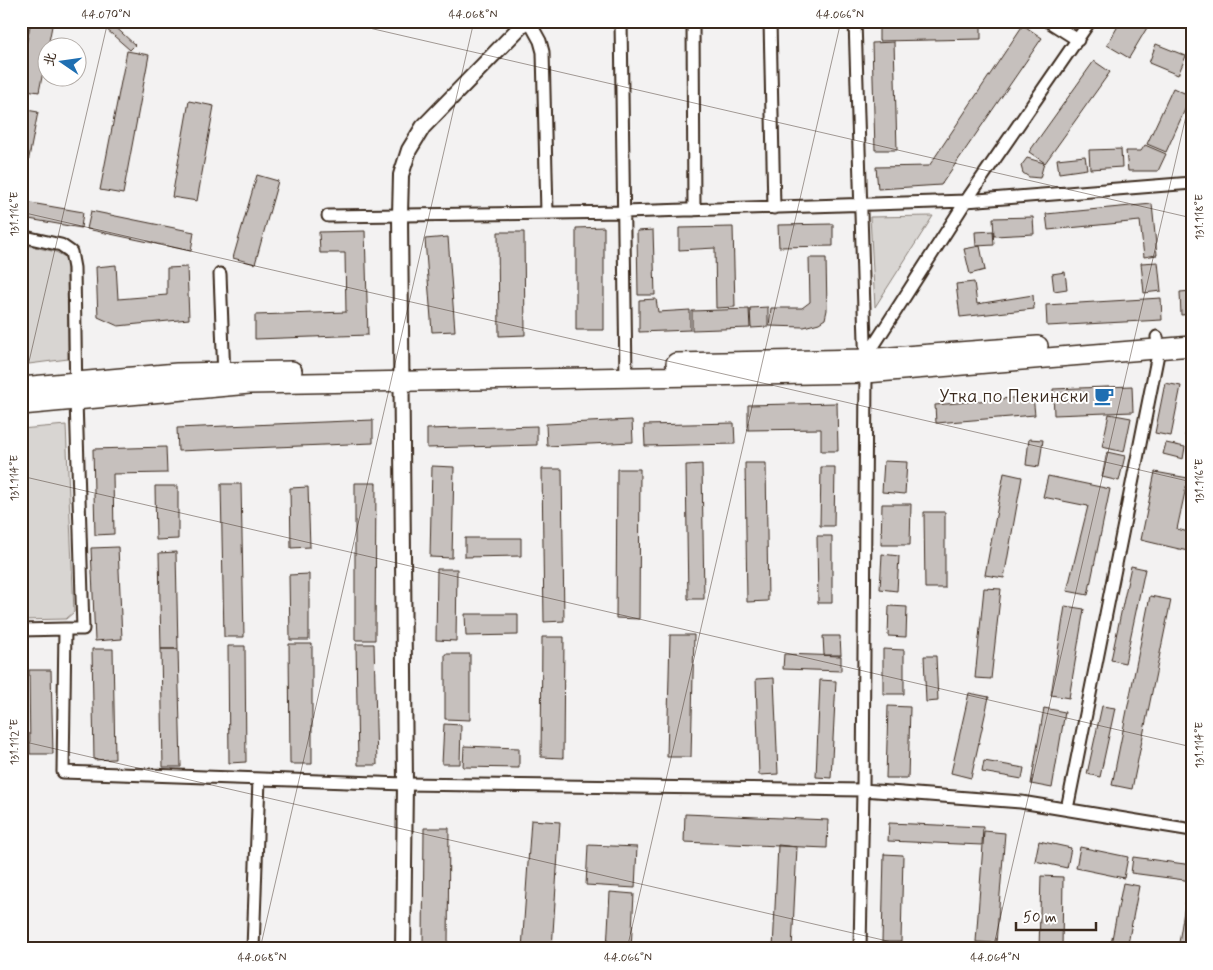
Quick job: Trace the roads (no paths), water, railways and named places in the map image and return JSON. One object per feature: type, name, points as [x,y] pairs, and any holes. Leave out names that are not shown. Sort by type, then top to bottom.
[{"type":"highway","points":[[1158,343],[1192,334]]},
{"type":"highway","points":[[21,387],[76,391],[224,379],[259,384],[402,376],[866,366],[1158,343],[1192,346]]},
{"type":"highway","points":[[21,406],[76,391]]},
{"type":"street","points":[[403,949],[401,175],[409,150],[423,126],[527,21],[540,41],[543,52],[546,213]]},
{"type":"street","points":[[621,21],[626,371]]},
{"type":"street","points":[[693,21],[694,210]]},
{"type":"street","points":[[770,21],[774,208]]},
{"type":"street","points":[[855,21],[866,366],[860,949]]},
{"type":"street","points":[[1048,21],[1078,40]]},
{"type":"street","points":[[866,366],[966,201],[1090,21]]},
{"type":"street","points":[[328,216],[624,212],[966,201],[1192,183]]},
{"type":"street","points":[[21,236],[61,245],[71,252],[74,268],[83,629],[21,630]]},
{"type":"street","points":[[220,274],[224,379]]},
{"type":"street","points":[[1067,809],[1158,343]]},
{"type":"street","points":[[65,629],[62,772],[404,784],[863,790],[1021,802],[1192,830]]},
{"type":"street","points":[[254,949],[260,779]]},
{"type":"place","name":"Утка по Пекински","points":[[1104,396]]}]
